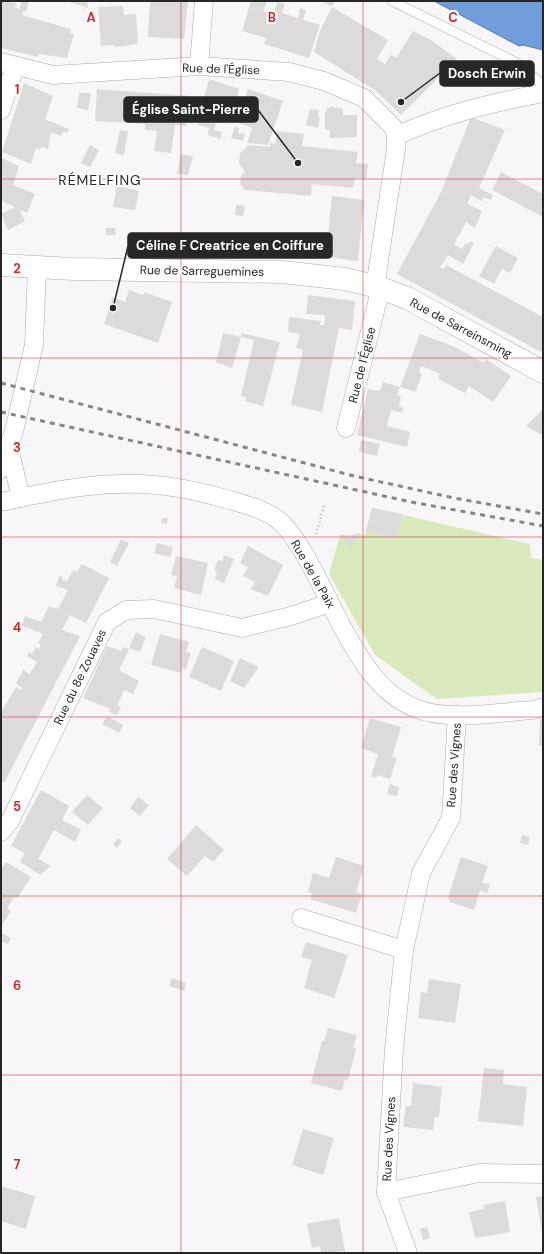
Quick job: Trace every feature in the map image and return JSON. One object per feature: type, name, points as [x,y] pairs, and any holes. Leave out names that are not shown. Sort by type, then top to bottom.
[{"type":"street","points":[[199,66],[204,1]]},
{"type":"street","points":[[1,110],[8,64]]},
{"type":"street","name":"Rue de l'Église","points":[[8,64],[53,75],[199,66],[289,72],[324,81],[364,98],[393,127],[396,136],[377,274],[378,299],[346,428]]},
{"type":"street","points":[[396,136],[456,112],[484,104],[543,93]]},
{"type":"street","name":"Rue de Sarreguemines","points":[[1,265],[37,268],[306,273],[345,279],[378,287]]},
{"type":"street","points":[[1,469],[9,448],[34,345],[37,268]]},
{"type":"street","name":"Rue de Sarreinsming","points":[[378,287],[423,306],[543,372]]},
{"type":"street","points":[[9,448],[21,498]]},
{"type":"street","name":"Rue de la Paix","points":[[1,502],[99,485],[146,484],[213,495],[260,510],[277,520],[289,532],[301,550],[364,662],[380,684],[393,696],[416,709],[436,714],[533,710],[543,707]]},
{"type":"street","name":"Rue du 8e Zouaves","points":[[1,832],[10,821],[107,622],[126,610],[154,609],[242,628],[291,616],[330,603]]},
{"type":"street","name":"Rue des Vignes","points":[[457,714],[451,818],[421,873],[404,950],[394,1049],[386,1192],[479,1173],[543,1174]]},
{"type":"street","points":[[301,918],[404,950]]},
{"type":"street","points":[[386,1192],[408,1253]]},
{"type":"lane","points":[[392,1],[517,63],[543,85]]},
{"type":"path","points":[[321,516],[324,506]]},
{"type":"green space","points":[[373,508],[530,544],[531,558],[543,560],[543,692],[437,699],[375,655],[329,574],[340,535],[365,535]]},
{"type":"water","points":[[434,1],[543,2],[543,50],[523,45],[519,46]]},
{"type":"building","points":[[1,1],[16,3],[15,7],[19,9],[22,1],[29,1],[26,12],[23,11],[22,15],[71,29],[70,33],[74,34],[67,58],[39,54],[38,57],[1,48]]},
{"type":"building","points":[[67,1],[87,1],[88,8]]},
{"type":"building","points":[[150,1],[188,1],[184,39],[148,37]]},
{"type":"building","points":[[251,1],[267,1],[263,11],[273,14],[278,1],[285,4],[282,13],[298,18],[300,8],[306,10],[303,20],[320,25],[309,58],[264,44],[266,38],[242,31]]},
{"type":"building","points":[[324,1],[335,1],[332,6],[324,3]]},
{"type":"building","points":[[123,6],[124,15],[136,14],[138,44],[115,47],[114,45],[101,46],[98,7]]},
{"type":"building","points":[[332,7],[388,40],[377,59],[385,64],[391,55],[396,58],[413,31],[431,40],[457,59],[401,115],[376,91],[314,52],[320,31]]},
{"type":"building","points":[[209,79],[239,89],[235,103],[231,101],[225,124],[216,121],[214,130],[222,132],[220,139],[208,135],[209,128],[198,125]]},
{"type":"building","points":[[24,83],[53,96],[45,119],[69,129],[67,133],[63,132],[61,136],[51,132],[48,149],[42,146],[40,150],[36,148],[31,164],[2,152]]},
{"type":"building","points":[[97,89],[189,96],[186,126],[175,125],[171,153],[154,151],[157,131],[145,130],[145,124],[95,121]]},
{"type":"building","points":[[248,89],[283,101],[268,145],[247,143],[252,128],[237,122]]},
{"type":"building","points":[[79,93],[91,93],[88,110],[77,108]]},
{"type":"building","points":[[330,106],[343,109],[343,115],[357,115],[357,137],[330,138],[330,130],[325,130],[325,112],[327,108],[330,108]]},
{"type":"building","points":[[310,109],[319,110],[318,117],[320,117],[318,128],[306,125]]},
{"type":"building","points":[[471,117],[505,130],[479,188],[493,195],[491,200],[484,197],[482,201],[471,195],[467,204],[482,211],[475,228],[466,222],[454,244],[462,249],[466,243],[469,244],[470,241],[474,243],[463,264],[448,255],[440,267],[444,269],[446,265],[543,317],[543,353],[397,274],[441,192]]},
{"type":"building","points":[[235,127],[239,128],[238,133],[245,134],[243,141],[231,138]]},
{"type":"building","points":[[120,130],[128,131],[124,155],[115,153]]},
{"type":"building","points":[[277,131],[304,134],[302,146],[358,152],[356,163],[368,164],[366,179],[355,178],[353,188],[312,184],[311,196],[245,190],[240,184],[241,175],[245,172],[239,163],[240,153],[249,145],[270,147],[270,143],[275,144]]},
{"type":"building","points":[[90,145],[99,150],[90,167],[81,163]]},
{"type":"building","points":[[181,154],[193,156],[188,175],[177,174]]},
{"type":"building","points":[[1,158],[19,166],[13,185],[35,194],[27,213],[19,209],[25,221],[8,230],[1,214],[15,207],[3,202],[4,201],[1,199]]},
{"type":"building","points":[[501,172],[543,194],[543,217],[492,190]]},
{"type":"building","points":[[117,186],[139,191],[135,210],[113,207]]},
{"type":"building","points":[[332,196],[364,200],[358,261],[316,256],[318,234],[328,235]]},
{"type":"building","points":[[236,205],[245,206],[243,216],[235,215]]},
{"type":"building","points":[[106,228],[115,228],[116,235],[106,235]]},
{"type":"building","points":[[496,246],[518,258],[510,273],[502,269],[494,284],[479,276]]},
{"type":"building","points":[[129,290],[143,295],[144,292],[172,302],[158,343],[104,324],[113,297],[125,302]]},
{"type":"building","points":[[308,295],[355,301],[352,330],[339,328],[322,412],[291,405],[303,350],[296,348],[300,334],[288,332],[289,317],[321,321],[320,325],[324,325],[325,315],[306,314]]},
{"type":"building","points":[[223,333],[241,337],[232,368],[216,362]]},
{"type":"building","points":[[241,333],[280,342],[263,406],[245,401],[246,397],[241,396],[254,340],[241,337]]},
{"type":"building","points":[[420,334],[453,346],[484,363],[486,359],[511,376],[493,402],[469,386],[465,393],[438,379],[440,374],[421,366],[419,371],[422,375],[415,392],[400,387]]},
{"type":"building","points":[[383,382],[400,387],[397,395],[401,396],[399,406],[403,408],[402,413],[391,410],[387,426],[410,432],[407,447],[357,435],[368,389],[380,391]]},
{"type":"building","points":[[543,409],[543,433],[542,435],[526,426]]},
{"type":"building","points":[[361,440],[380,444],[377,456],[359,452]]},
{"type":"building","points":[[372,508],[402,514],[397,538],[366,531]]},
{"type":"building","points":[[162,518],[168,518],[167,524],[161,523]]},
{"type":"building","points":[[359,533],[361,534],[351,547],[342,539],[344,537]]},
{"type":"building","points":[[121,539],[129,543],[117,566],[110,562]]},
{"type":"building","points":[[157,543],[173,547],[170,557],[154,553]]},
{"type":"building","points":[[248,546],[283,565],[268,596],[251,589],[255,582],[243,576],[248,567],[240,563]]},
{"type":"building","points":[[224,555],[234,559],[224,583],[215,579],[217,572],[214,570],[218,560],[222,561]]},
{"type":"building","points":[[176,556],[208,563],[201,595],[174,588],[177,576],[171,575]]},
{"type":"building","points":[[82,564],[109,578],[86,623],[70,615],[62,630],[80,636],[4,783],[1,781],[1,712],[16,687],[21,690],[23,688],[16,684],[23,670],[30,674],[37,662],[27,656],[29,652],[32,654],[36,647],[39,649],[41,645],[38,643],[43,634],[22,626],[25,616],[41,622],[49,606],[58,609],[68,590],[56,586],[59,576],[63,577],[62,580],[67,581],[73,570],[77,572]]},
{"type":"building","points":[[136,632],[146,637],[140,652],[129,648]]},
{"type":"building","points":[[160,634],[189,642],[186,652],[191,653],[186,669],[182,668],[181,673],[151,665]]},
{"type":"building","points":[[107,646],[121,651],[123,647],[129,649],[119,670],[139,681],[133,694],[124,690],[117,706],[121,707],[117,715],[109,712],[110,709],[83,698]]},
{"type":"building","points":[[202,647],[234,661],[221,691],[189,677]]},
{"type":"building","points":[[240,658],[259,667],[244,688],[230,681]]},
{"type":"building","points":[[107,716],[123,725],[119,733],[102,724]]},
{"type":"building","points":[[370,718],[401,727],[392,757],[397,758],[390,779],[377,775],[376,778],[371,777],[378,754],[361,748]]},
{"type":"building","points":[[540,719],[543,719],[543,746],[539,746]]},
{"type":"building","points":[[390,784],[399,787],[397,796],[387,794]]},
{"type":"building","points":[[41,790],[69,806],[62,820],[81,830],[75,842],[54,830],[38,859],[51,866],[40,875],[20,862],[25,853],[11,846]]},
{"type":"building","points":[[87,795],[103,808],[88,825],[72,812]]},
{"type":"building","points":[[138,797],[149,805],[140,816],[130,808]]},
{"type":"building","points":[[196,825],[224,850],[213,862],[205,856],[187,876],[167,859]]},
{"type":"building","points":[[522,835],[530,837],[528,845],[520,843]]},
{"type":"building","points":[[118,838],[122,841],[117,848],[113,844]]},
{"type":"building","points":[[336,857],[364,866],[356,892],[362,894],[356,913],[310,899],[312,893],[308,892],[313,873],[329,878]]},
{"type":"building","points":[[461,857],[488,866],[482,883],[490,884],[487,894],[480,890],[474,910],[450,902],[448,898]]},
{"type":"building","points":[[6,862],[31,877],[17,898],[14,897],[7,908],[11,911],[1,927],[1,870]]},
{"type":"building","points":[[1,933],[11,938],[8,944],[1,941]]},
{"type":"building","points":[[306,942],[348,955],[334,998],[304,988],[312,960],[301,957]]},
{"type":"building","points":[[172,978],[186,983],[184,991],[169,986]]},
{"type":"building","points":[[429,979],[461,984],[455,1023],[418,1018],[421,992],[427,993]]},
{"type":"building","points":[[328,1028],[357,1035],[353,1048],[356,1049],[348,1080],[345,1079],[342,1091],[311,1083],[322,1041],[324,1041]]},
{"type":"building","points":[[484,1068],[504,1070],[503,1084],[527,1087],[523,1126],[478,1121]]},
{"type":"building","points":[[413,1083],[442,1087],[439,1117],[435,1117],[433,1130],[403,1127],[406,1106],[411,1106]]},
{"type":"building","points":[[303,1129],[334,1138],[323,1175],[292,1165]]},
{"type":"building","points":[[1,1186],[35,1196],[26,1229],[1,1221]]},
{"type":"building","points":[[543,1196],[543,1231],[542,1232],[536,1197]]},
{"type":"building","points":[[505,1201],[510,1232],[475,1238],[469,1212],[484,1209],[483,1205]]},
{"type":"building","points":[[339,1218],[345,1251],[321,1253],[320,1246],[312,1248],[307,1224]]},
{"type":"building","points":[[427,1227],[430,1238],[423,1240],[420,1229]]},
{"type":"railway","points":[[1,383],[354,476],[454,498],[543,514]]},
{"type":"railway","points":[[1,412],[411,502],[543,526]]},
{"type":"place","name":"Dosch Erwin","points":[[401,102]]},
{"type":"place","name":"Église Saint-Pierre","points":[[298,163]]},
{"type":"place","name":"Céline F Creatrice en Coiffure","points":[[113,308]]},
{"type":"district","name":"RÉMELFING","points":[[100,180]]}]
